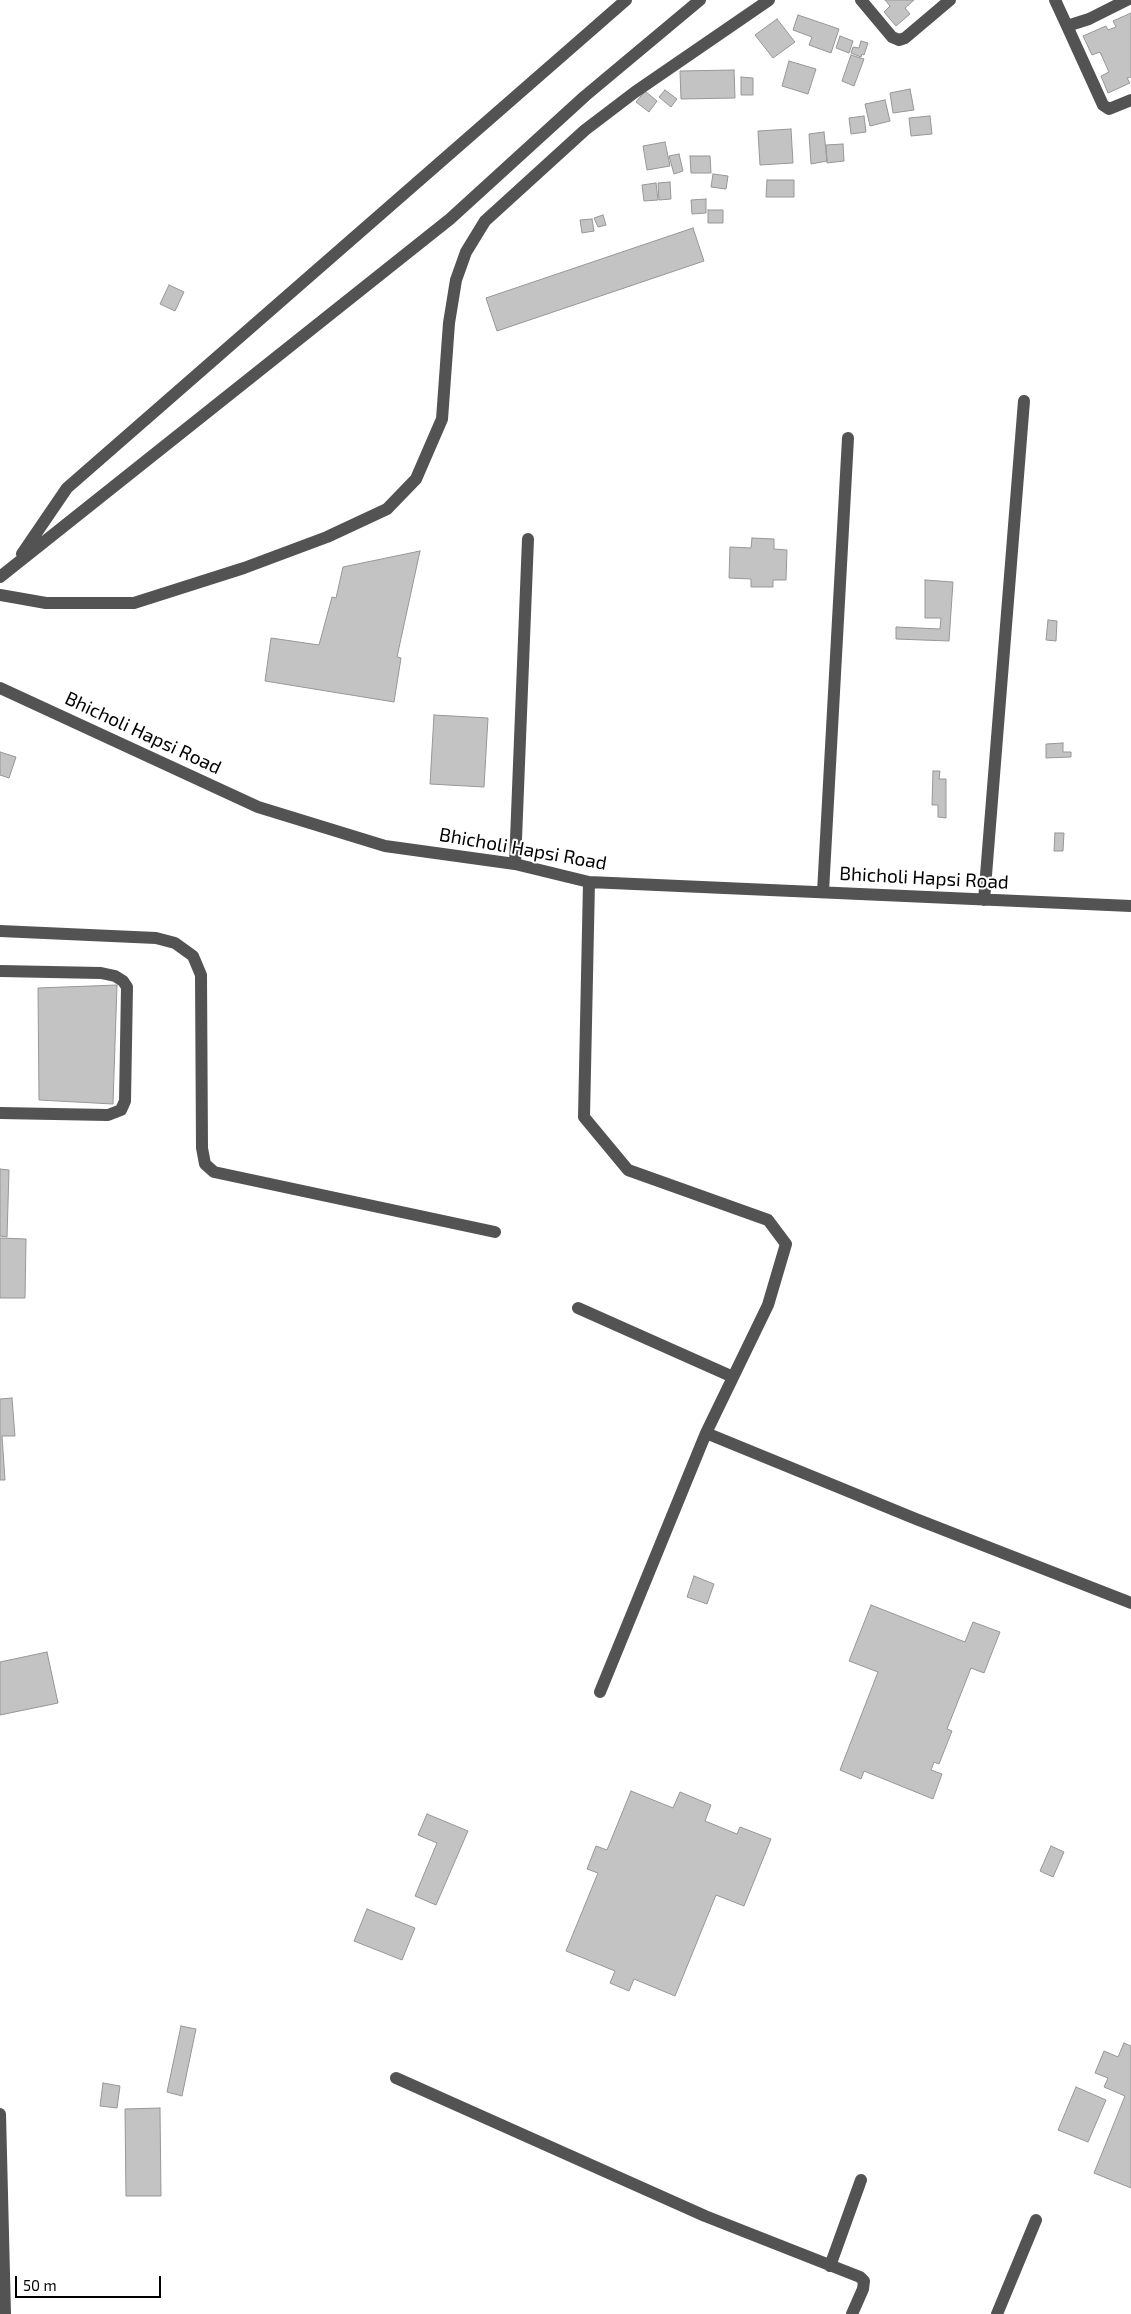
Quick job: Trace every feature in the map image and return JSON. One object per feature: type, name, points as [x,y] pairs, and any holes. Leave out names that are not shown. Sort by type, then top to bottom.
[{"type":"street","points":[[13,566],[67,488],[626,0]]},
{"type":"street","points":[[0,577],[450,219],[586,96],[700,0]]},
{"type":"street","points":[[0,595],[46,604],[134,603],[299,547],[387,509],[416,479],[442,419],[449,323],[456,280],[466,252],[485,221],[592,125],[635,92],[769,0]]},
{"type":"street","points":[[861,0],[892,37],[899,40],[905,38],[950,0]]},
{"type":"street","points":[[1054,0],[1103,105],[1109,109],[1131,100]]},
{"type":"street","points":[[1067,26],[1089,19],[1127,0]]},
{"type":"street","points":[[984,900],[1024,401]]},
{"type":"street","points":[[823,892],[848,438]]},
{"type":"street","points":[[515,864],[528,539]]},
{"type":"street","name":"Bhicholi Hapsi Road","points":[[0,688],[258,807],[385,846],[515,864],[589,882],[1131,906]]},
{"type":"street","points":[[589,882],[584,1117],[628,1170],[768,1220],[786,1244],[768,1305],[706,1433],[600,1692]]},
{"type":"street","points":[[0,931],[156,938],[175,943],[193,956],[201,975],[202,1148],[205,1164],[214,1172],[495,1232]]},
{"type":"street","points":[[0,971],[101,973],[115,976],[123,981],[127,987],[124,1101],[122,1110],[108,1115],[0,1113]]},
{"type":"street","points":[[578,1308],[733,1377]]},
{"type":"street","points":[[706,1433],[916,1519],[1131,1603]]},
{"type":"street","points":[[396,2078],[706,2216],[860,2277],[864,2281],[864,2289],[852,2314]]},
{"type":"street","points":[[0,2114],[5,2314]]},
{"type":"street","points":[[830,2266],[861,2180]]},
{"type":"street","points":[[997,2314],[1036,2220]]},
{"type":"building","points":[[885,0],[914,0],[905,8],[910,14],[896,26],[884,12],[890,6]]},
{"type":"building","points":[[1131,13],[1131,77],[1127,78],[1130,83],[1108,93],[1101,76],[1109,72],[1100,52],[1092,55],[1083,36],[1106,26],[1108,30],[1116,27],[1113,21]]},
{"type":"building","points":[[798,15],[839,29],[831,53],[809,45],[812,37],[793,30]]},
{"type":"building","points":[[777,19],[795,42],[773,58],[755,35]]},
{"type":"building","points":[[840,36],[853,41],[849,53],[836,48]]},
{"type":"building","points":[[861,41],[868,43],[864,55],[862,54],[861,57],[851,53],[853,47],[859,48]]},
{"type":"building","points":[[851,55],[864,59],[854,86],[842,81]]},
{"type":"building","points":[[789,61],[816,69],[808,94],[782,86]]},
{"type":"building","points":[[734,70],[735,98],[681,99],[680,71]]},
{"type":"building","points":[[741,77],[753,78],[753,95],[741,95]]},
{"type":"building","points":[[910,89],[914,110],[893,113],[890,93]]},
{"type":"building","points":[[665,90],[677,99],[671,107],[659,97]]},
{"type":"building","points":[[645,91],[657,101],[649,112],[636,102]]},
{"type":"building","points":[[885,100],[890,121],[870,126],[865,104]]},
{"type":"building","points":[[864,116],[866,132],[851,134],[849,118]]},
{"type":"building","points":[[930,116],[932,134],[911,136],[909,118]]},
{"type":"building","points":[[791,129],[793,163],[760,165],[758,131]]},
{"type":"building","points":[[824,132],[827,161],[811,164],[809,134]]},
{"type":"building","points":[[665,142],[670,166],[647,170],[643,146]]},
{"type":"building","points":[[843,144],[844,161],[827,163],[826,145]]},
{"type":"building","points":[[679,154],[683,171],[674,174],[669,156]]},
{"type":"building","points":[[690,156],[710,156],[711,173],[691,173]]},
{"type":"building","points":[[713,174],[728,176],[726,189],[711,187]]},
{"type":"building","points":[[767,180],[794,180],[794,197],[766,197]]},
{"type":"building","points":[[670,182],[671,199],[659,200],[658,183]]},
{"type":"building","points":[[656,183],[658,200],[644,201],[642,185]]},
{"type":"building","points":[[706,199],[706,213],[692,214],[691,200]]},
{"type":"building","points":[[708,210],[723,210],[723,223],[708,223]]},
{"type":"building","points":[[603,215],[606,225],[598,227],[594,218]]},
{"type":"building","points":[[592,219],[594,231],[582,233],[580,220]]},
{"type":"building","points":[[693,228],[704,261],[497,331],[486,298]]},
{"type":"building","points":[[169,285],[184,292],[175,311],[160,304]]},
{"type":"building","points":[[752,538],[774,539],[774,549],[787,550],[786,580],[773,580],[773,587],[751,587],[751,579],[729,578],[730,547],[751,548]]},
{"type":"building","points":[[420,551],[397,657],[401,658],[394,702],[265,681],[271,638],[319,645],[332,597],[336,598],[343,567]]},
{"type":"building","points":[[925,580],[953,582],[949,641],[896,639],[896,627],[940,629],[941,618],[925,618]]},
{"type":"building","points":[[1048,620],[1057,621],[1056,641],[1046,640]]},
{"type":"building","points":[[434,715],[488,718],[484,787],[430,784]]},
{"type":"building","points":[[1063,743],[1063,752],[1071,752],[1071,757],[1046,758],[1046,744]]},
{"type":"building","points":[[0,752],[16,757],[9,778],[0,775]]},
{"type":"building","points":[[933,771],[940,771],[939,779],[946,779],[946,818],[938,817],[938,805],[932,805]]},
{"type":"building","points":[[1055,833],[1064,833],[1063,851],[1054,851]]},
{"type":"building","points":[[117,985],[113,1104],[39,1100],[38,988]]},
{"type":"building","points":[[0,1169],[9,1170],[7,1237],[0,1236]]},
{"type":"building","points":[[0,1238],[26,1239],[25,1298],[0,1298]]},
{"type":"building","points":[[12,1398],[15,1436],[2,1436],[5,1480],[0,1480],[0,1399]]},
{"type":"building","points":[[694,1576],[714,1584],[707,1604],[687,1597]]},
{"type":"building","points":[[871,1605],[965,1642],[973,1622],[1000,1632],[984,1673],[971,1668],[947,1729],[952,1731],[939,1764],[934,1762],[931,1770],[942,1774],[933,1799],[864,1771],[861,1779],[840,1770],[878,1672],[849,1661]]},
{"type":"building","points":[[47,1652],[58,1703],[0,1715],[0,1662]]},
{"type":"building","points":[[631,1791],[673,1808],[680,1792],[711,1805],[705,1821],[737,1834],[740,1827],[771,1839],[744,1906],[716,1895],[675,1996],[634,1979],[629,1991],[610,1983],[615,1971],[566,1951],[598,1873],[587,1869],[596,1846],[607,1850]]},
{"type":"building","points":[[427,1814],[468,1831],[436,1905],[415,1896],[437,1843],[418,1835]]},
{"type":"building","points":[[1051,1846],[1064,1852],[1053,1877],[1040,1871]]},
{"type":"building","points":[[367,1909],[415,1928],[402,1960],[354,1941]]},
{"type":"building","points":[[181,2026],[196,2029],[182,2096],[167,2092]]},
{"type":"building","points":[[1124,2043],[1131,2046],[1131,2188],[1094,2173],[1125,2096],[1104,2087],[1108,2078],[1095,2073],[1104,2051],[1118,2057]]},
{"type":"building","points":[[103,2083],[120,2086],[117,2108],[100,2106]]},
{"type":"building","points":[[1076,2087],[1106,2100],[1088,2142],[1058,2130]]},
{"type":"building","points":[[160,2108],[161,2196],[126,2196],[125,2109]]}]
